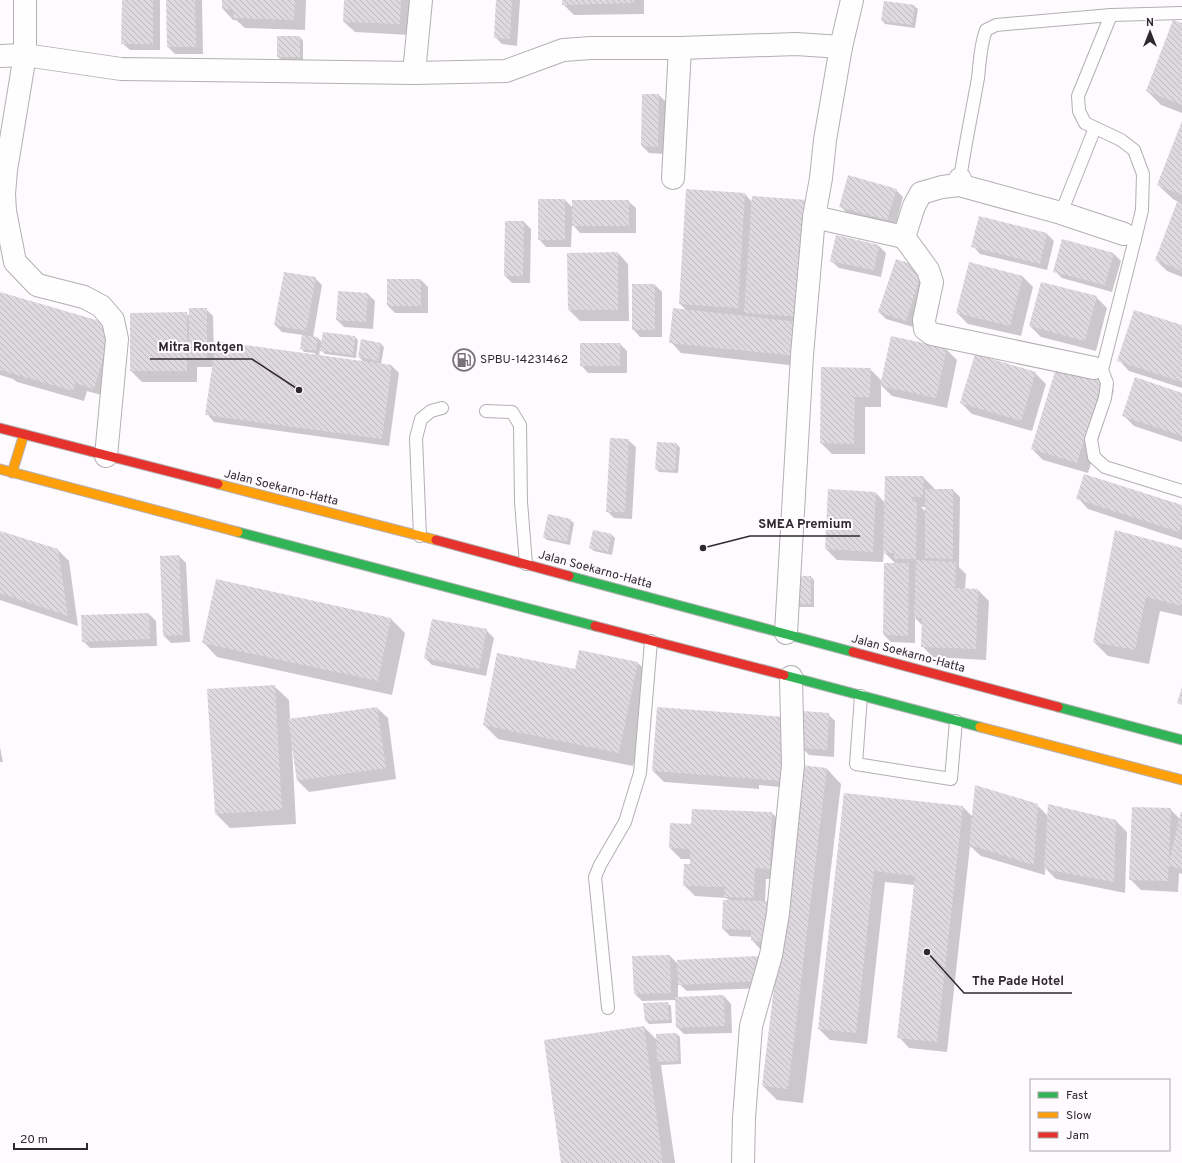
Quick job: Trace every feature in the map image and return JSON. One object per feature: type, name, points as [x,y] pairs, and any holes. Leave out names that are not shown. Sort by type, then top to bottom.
[{"type":"highway","name":"Jalan Soekarno-Hatta","points":[[0,428],[420,536],[1182,740]]},
{"type":"highway","points":[[12,473],[24,434]]},
{"type":"highway","points":[[0,469],[1182,780]]},
{"type":"street","points":[[25,0],[25,55],[6,170],[4,194],[5,211],[11,245],[15,262],[37,285],[84,297],[101,306],[113,320],[117,339],[106,456]]},
{"type":"street","points":[[414,73],[421,0]]},
{"type":"street","points":[[786,634],[802,355],[814,217],[822,178],[826,140],[841,47],[852,0]]},
{"type":"street","points":[[0,56],[25,55],[121,69],[414,73],[506,70],[562,50],[591,48],[680,48],[796,44],[841,47]]},
{"type":"street","points":[[673,178],[680,48]]},
{"type":"street","points":[[904,237],[914,206],[921,193],[960,182],[1130,236]]},
{"type":"street","points":[[814,217],[904,237],[928,270],[932,282],[924,320],[925,329],[932,334],[1098,369]]},
{"type":"street","points":[[743,1163],[744,1118],[751,1026],[771,954],[778,913],[793,765],[791,677]]},
{"type":"lane","points":[[960,182],[965,142],[978,76],[982,40],[986,30],[996,25],[1111,15],[1182,13]]},
{"type":"lane","points":[[1111,15],[1078,96],[1079,111],[1085,123],[1121,140],[1134,150],[1143,174],[1142,210],[1130,236],[1098,369],[1107,383],[1105,398],[1091,439],[1094,456],[1104,467],[1182,491]]},
{"type":"lane","points":[[1061,213],[1095,128]]},
{"type":"lane","points":[[420,536],[416,438],[421,419],[431,411],[442,408]]},
{"type":"lane","points":[[486,411],[512,412],[520,425],[521,502],[526,564]]},
{"type":"lane","points":[[608,1008],[595,878],[600,865],[625,822],[640,773],[651,641]]},
{"type":"lane","points":[[861,696],[856,764],[951,779],[956,721]]},
{"type":"building","points":[[122,0],[153,0],[153,44],[121,44]]},
{"type":"building","points":[[166,0],[195,0],[196,47],[167,47]]},
{"type":"building","points":[[222,0],[295,0],[294,20],[233,18],[234,10],[222,9]]},
{"type":"building","points":[[344,0],[401,0],[400,24],[343,22]]},
{"type":"building","points":[[496,0],[512,0],[510,39],[494,38]]},
{"type":"building","points":[[562,0],[634,0],[634,3],[562,5]]},
{"type":"building","points":[[884,1],[915,5],[912,25],[881,21]]},
{"type":"building","points":[[1173,20],[1182,23],[1182,105],[1146,91]]},
{"type":"building","points":[[277,36],[300,36],[300,57],[277,57]]},
{"type":"building","points":[[642,94],[659,94],[658,147],[641,146]]},
{"type":"building","points":[[1182,121],[1182,195],[1157,185]]},
{"type":"building","points":[[848,175],[897,189],[887,220],[839,207]]},
{"type":"building","points":[[686,189],[745,193],[738,308],[679,304]]},
{"type":"building","points":[[752,196],[808,200],[800,317],[744,313]]},
{"type":"building","points":[[538,199],[565,199],[565,240],[538,240]]},
{"type":"building","points":[[572,200],[629,200],[629,226],[572,226]]},
{"type":"building","points":[[1177,202],[1182,203],[1182,271],[1155,260]]},
{"type":"building","points":[[979,216],[1047,233],[1040,264],[971,247]]},
{"type":"building","points":[[505,221],[524,221],[523,276],[504,276]]},
{"type":"building","points":[[836,235],[879,245],[874,270],[830,261]]},
{"type":"building","points":[[1062,239],[1114,253],[1105,285],[1053,272]]},
{"type":"building","points":[[618,252],[618,310],[568,310],[567,253]]},
{"type":"building","points":[[896,259],[923,268],[906,321],[878,312]]},
{"type":"building","points":[[969,262],[1023,276],[1010,326],[956,313]]},
{"type":"building","points":[[284,272],[316,277],[306,331],[274,325]]},
{"type":"building","points":[[387,279],[421,279],[421,306],[387,306]]},
{"type":"building","points":[[1041,282],[1097,296],[1085,341],[1029,326]]},
{"type":"building","points":[[632,284],[655,284],[655,330],[632,330]]},
{"type":"building","points":[[338,291],[368,293],[366,322],[336,320]]},
{"type":"building","points":[[0,292],[113,325],[94,389],[75,383],[73,391],[0,370]]},
{"type":"building","points":[[189,308],[207,308],[207,360],[189,360]]},
{"type":"building","points":[[673,308],[799,322],[795,356],[669,343]]},
{"type":"building","points":[[1134,310],[1182,325],[1182,382],[1117,361]]},
{"type":"building","points":[[187,312],[187,371],[130,371],[130,313]]},
{"type":"building","points":[[323,332],[355,336],[353,355],[320,351]]},
{"type":"building","points":[[302,335],[318,337],[316,351],[300,349]]},
{"type":"building","points":[[891,336],[947,348],[936,398],[880,386]]},
{"type":"building","points":[[361,339],[381,343],[378,361],[358,357]]},
{"type":"building","points":[[216,341],[392,365],[382,439],[205,415]]},
{"type":"building","points":[[580,343],[620,343],[620,366],[580,366]]},
{"type":"building","points":[[975,354],[1036,372],[1021,421],[960,403]]},
{"type":"building","points":[[1057,365],[1103,379],[1077,463],[1031,449]]},
{"type":"building","points":[[821,367],[871,368],[870,397],[855,397],[854,444],[820,443]]},
{"type":"building","points":[[1135,377],[1182,393],[1182,436],[1122,416]]},
{"type":"building","points":[[610,438],[629,439],[625,512],[606,512]]},
{"type":"building","points":[[657,442],[677,443],[675,471],[655,469]]},
{"type":"building","points":[[1084,474],[1182,505],[1182,524],[1179,532],[1076,499]]},
{"type":"building","points":[[885,476],[924,476],[923,497],[912,497],[912,501],[917,502],[916,559],[894,559],[894,553],[883,553]]},
{"type":"building","points":[[828,489],[876,492],[873,552],[825,549]]},
{"type":"building","points":[[925,489],[953,489],[953,559],[925,558]]},
{"type":"building","points":[[548,514],[571,519],[567,542],[543,537]]},
{"type":"building","points":[[593,530],[612,534],[608,552],[589,548]]},
{"type":"building","points":[[1115,530],[1182,548],[1182,606],[1146,597],[1135,650],[1093,642]]},
{"type":"building","points":[[0,531],[58,549],[68,616],[0,593]]},
{"type":"building","points":[[179,555],[183,635],[163,636],[160,556]]},
{"type":"building","points":[[916,560],[956,562],[955,588],[978,589],[976,649],[921,647],[922,618],[914,618]]},
{"type":"building","points":[[884,563],[909,563],[908,636],[883,635]]},
{"type":"building","points":[[794,576],[811,576],[811,604],[795,604]]},
{"type":"building","points":[[216,579],[391,618],[378,681],[202,643]]},
{"type":"building","points":[[149,613],[150,639],[82,642],[81,615]]},
{"type":"building","points":[[432,619],[487,629],[479,669],[424,658]]},
{"type":"building","points":[[579,650],[638,662],[619,753],[483,725],[497,653],[575,669]]},
{"type":"building","points":[[275,685],[282,810],[215,814],[207,689]]},
{"type":"building","points":[[1182,687],[1182,705],[1177,703]]},
{"type":"building","points":[[377,707],[386,768],[297,781],[288,719]]},
{"type":"building","points":[[657,707],[786,717],[782,781],[652,771]]},
{"type":"building","points":[[803,711],[829,713],[827,750],[801,748]]},
{"type":"building","points":[[801,765],[827,768],[788,1089],[762,1086]]},
{"type":"building","points":[[975,785],[1038,804],[1034,865],[969,845]]},
{"type":"building","points":[[844,793],[963,806],[937,1042],[897,1038],[915,876],[874,871],[856,1033],[818,1029]]},
{"type":"building","points":[[1048,804],[1116,820],[1114,882],[1044,869]]},
{"type":"building","points":[[1132,807],[1171,808],[1168,881],[1129,880]]},
{"type":"building","points":[[692,809],[772,812],[770,869],[755,868],[754,898],[724,897],[725,887],[683,886],[684,864],[690,864],[690,849],[669,848],[670,823],[691,824]]},
{"type":"building","points":[[1182,812],[1182,869],[1168,866]]},
{"type":"building","points":[[723,900],[770,901],[768,942],[751,941],[751,930],[722,929]]},
{"type":"building","points":[[670,955],[671,993],[634,994],[632,956]]},
{"type":"building","points":[[758,956],[760,981],[678,985],[677,960]]},
{"type":"building","points":[[724,995],[725,1026],[676,1028],[675,997]]},
{"type":"building","points":[[668,1002],[669,1020],[645,1021],[643,1003]]},
{"type":"building","points":[[644,1026],[663,1163],[561,1163],[544,1040]]},
{"type":"building","points":[[677,1033],[678,1061],[657,1062],[656,1034]]},
{"type":"traffic: fast","points":[[238,532],[595,626]]},
{"type":"traffic: fast","points":[[569,576],[853,652]]},
{"type":"traffic: fast","points":[[784,675],[980,727]]},
{"type":"traffic: fast","points":[[1058,707],[1182,740]]},
{"type":"traffic: slow","points":[[12,473],[24,434]]},
{"type":"traffic: slow","points":[[0,469],[238,532]]},
{"type":"traffic: slow","points":[[218,484],[436,540]]},
{"type":"traffic: slow","points":[[980,727],[1182,780]]},
{"type":"traffic: jam","points":[[0,428],[218,484]]},
{"type":"traffic: jam","points":[[436,540],[569,576]]},
{"type":"traffic: jam","points":[[595,626],[784,675]]},
{"type":"traffic: jam","points":[[853,652],[1058,707]]},
{"type":"place","name":"SPBU-14231462","points":[[464,360]]},
{"type":"place","name":"Mitra Rontgen","points":[[299,390]]},
{"type":"place","name":"SMEA Premium","points":[[703,548]]},
{"type":"place","name":"The Pade Hotel","points":[[927,952]]}]
